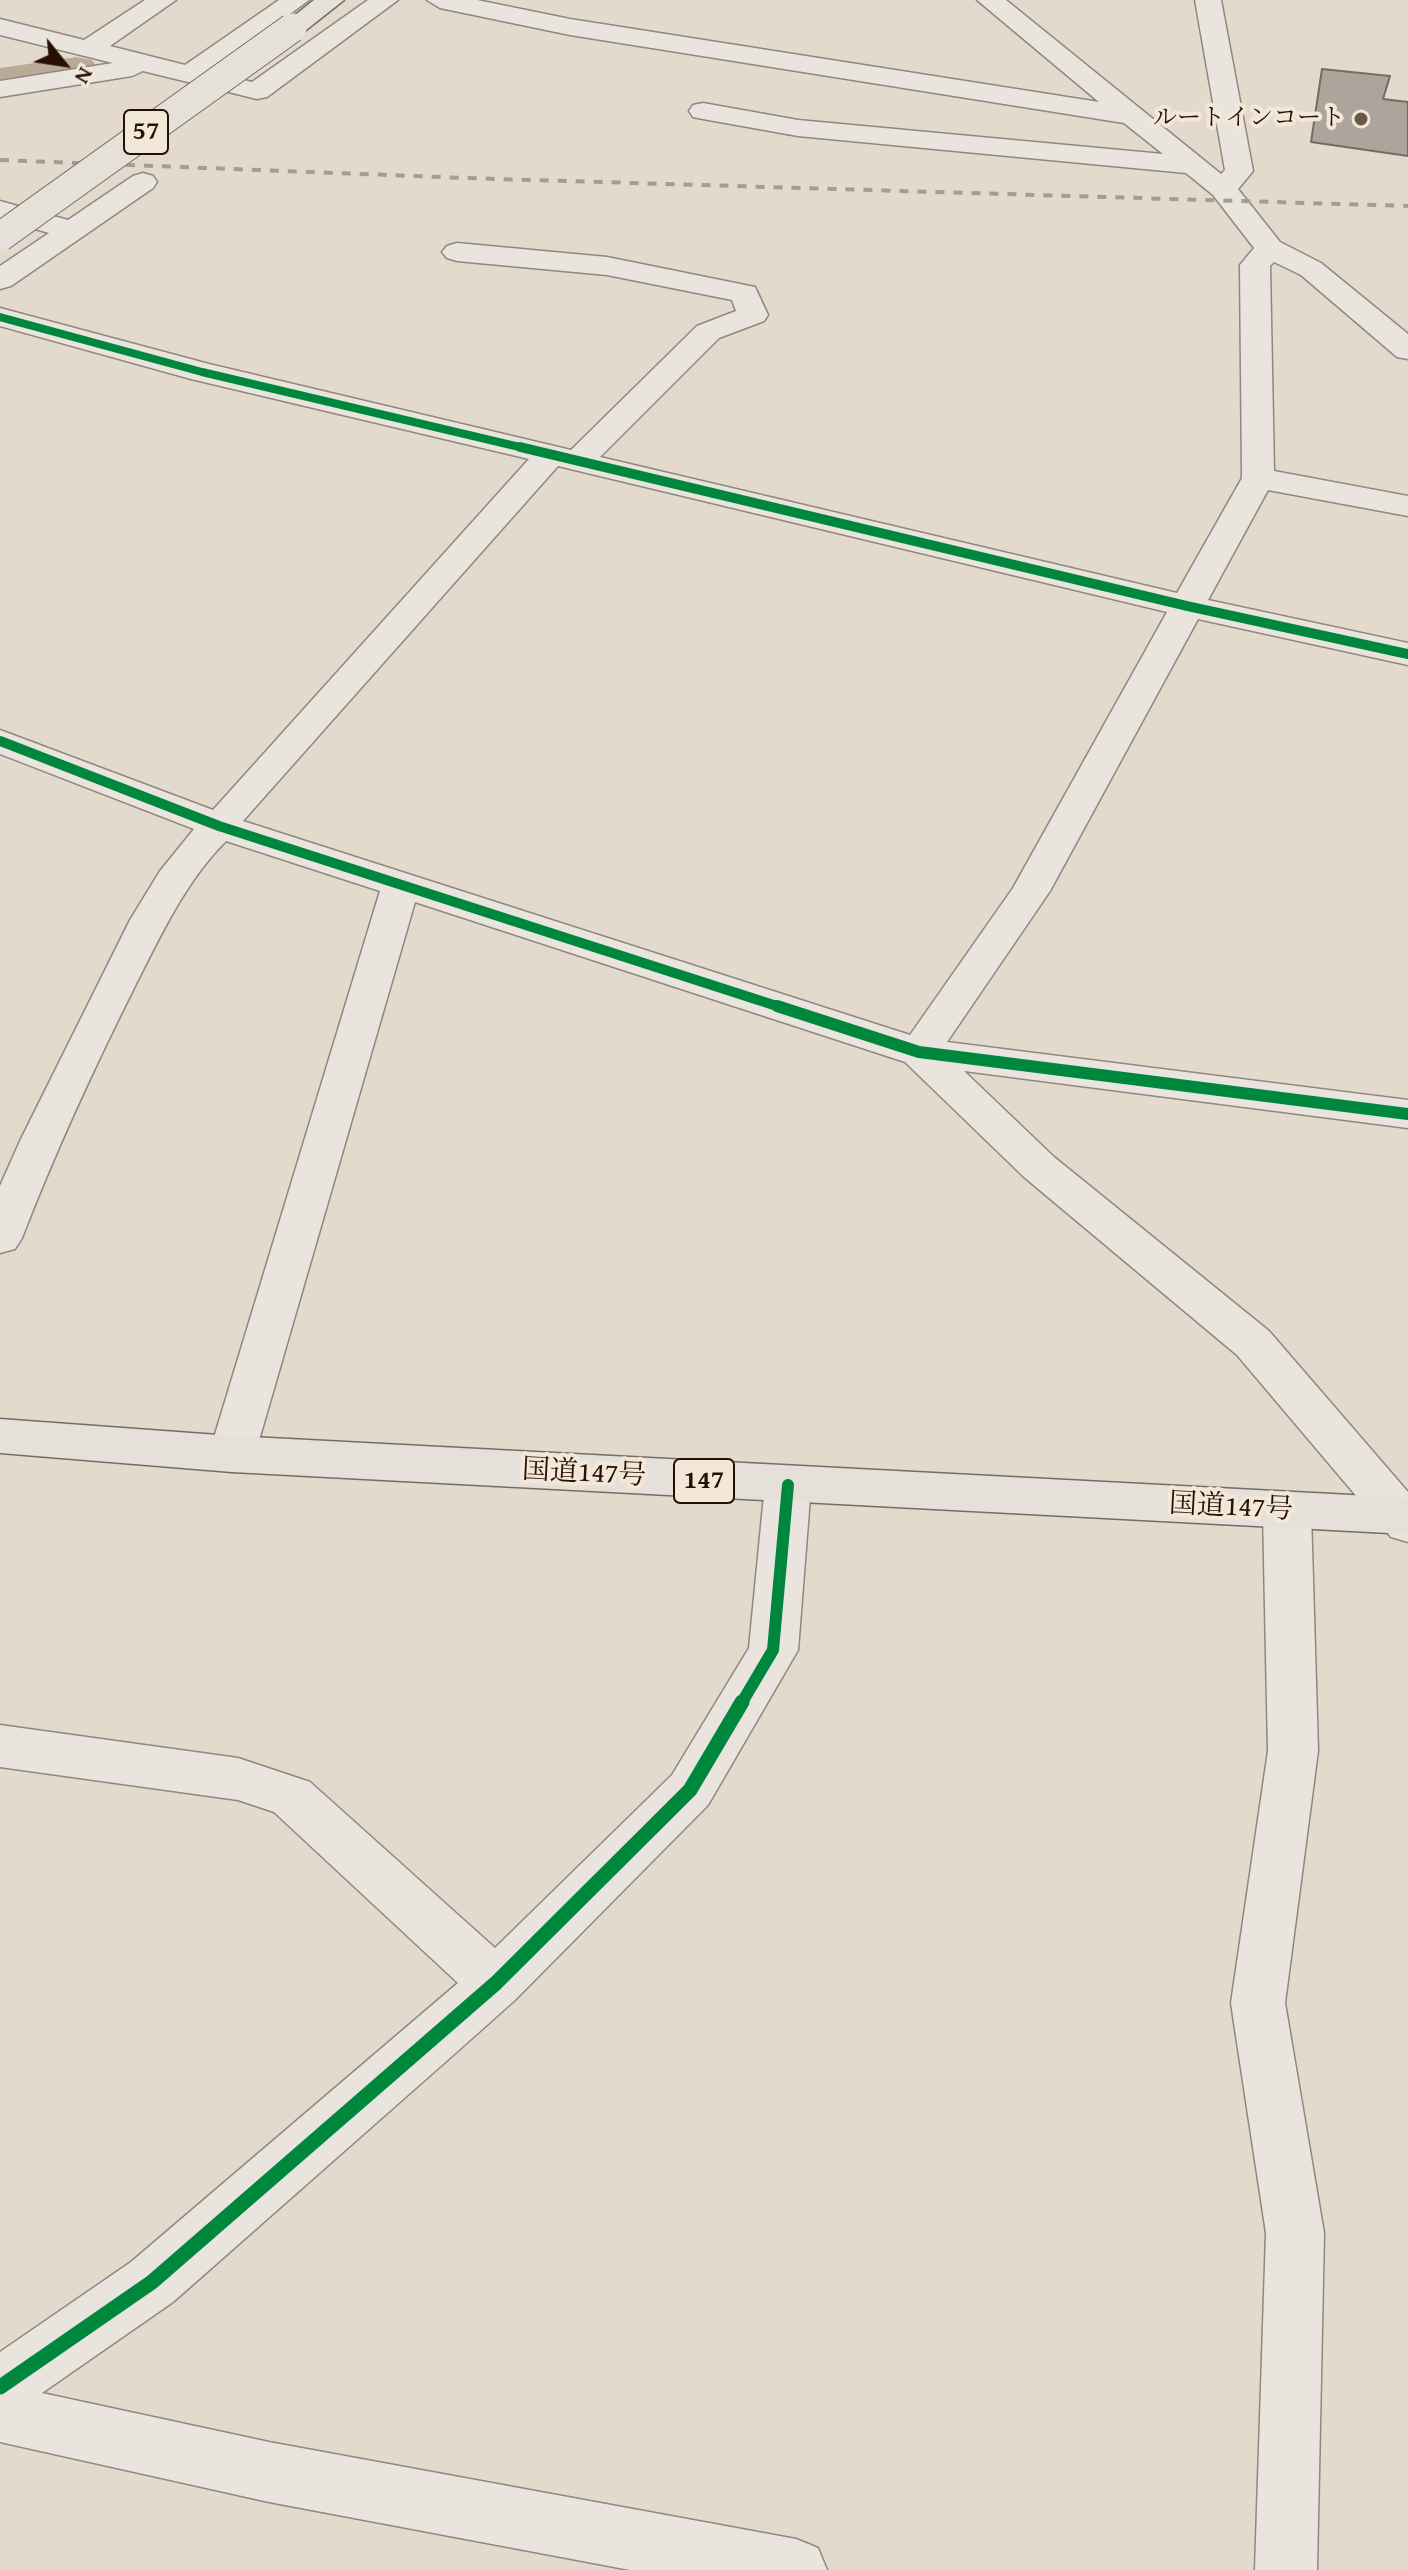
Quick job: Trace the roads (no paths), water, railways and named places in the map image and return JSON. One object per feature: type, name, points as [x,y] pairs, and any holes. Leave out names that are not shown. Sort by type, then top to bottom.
[{"type":"main road","name":"57","points":[[0,237],[294,14],[331,0]]},
{"type":"main road","name":"国道147号","points":[[0,1436],[232,1454],[1405,1518]]},
{"type":"street","points":[[88,49],[163,0]]},
{"type":"street","points":[[0,27],[257,91],[385,0]]},
{"type":"street","points":[[440,0],[570,27],[1128,115]]},
{"type":"street","points":[[990,0],[1223,189],[1270,248],[1311,269],[1408,350]]},
{"type":"street","points":[[1208,0],[1239,171],[1223,189]]},
{"type":"street","points":[[189,75],[294,14]]},
{"type":"street","points":[[0,89],[148,66]]},
{"type":"street","points":[[703,111],[798,128],[1190,165]]},
{"type":"street","points":[[0,280],[143,182]]},
{"type":"street","points":[[0,210],[72,230]]},
{"type":"street","points":[[919,1052],[1031,891],[1258,478],[1255,265],[1270,248]]},
{"type":"street","points":[[0,1238],[42,1138],[146,926],[197,845],[219,826],[564,458],[708,332],[753,315],[744,293],[607,266],[457,252]]},
{"type":"street","points":[[0,317],[202,372],[1187,606],[1408,654]]},
{"type":"street","points":[[1258,478],[1408,506]]},
{"type":"street","points":[[0,741],[219,826],[400,887],[919,1052],[1408,1114]]},
{"type":"street","points":[[232,1454],[400,887]]},
{"type":"street","points":[[919,1052],[1039,1167],[1253,1343],[1405,1518]]},
{"type":"street","points":[[0,2387],[152,2282],[496,1983],[690,1790],[773,1650],[788,1485]]},
{"type":"street","points":[[1286,2570],[1295,2233],[1258,2003],[1293,1751],[1287,1512]]},
{"type":"street","points":[[0,1746],[238,1779],[292,1797],[496,1983]]},
{"type":"street","points":[[0,2413],[269,2472],[796,2570]]},
{"type":"waterway","points":[[0,81],[77,69]]},
{"type":"railway","points":[[0,160],[465,178],[1408,206]]},
{"type":"place","name":"ルートインコート","points":[[1361,119]]}]
